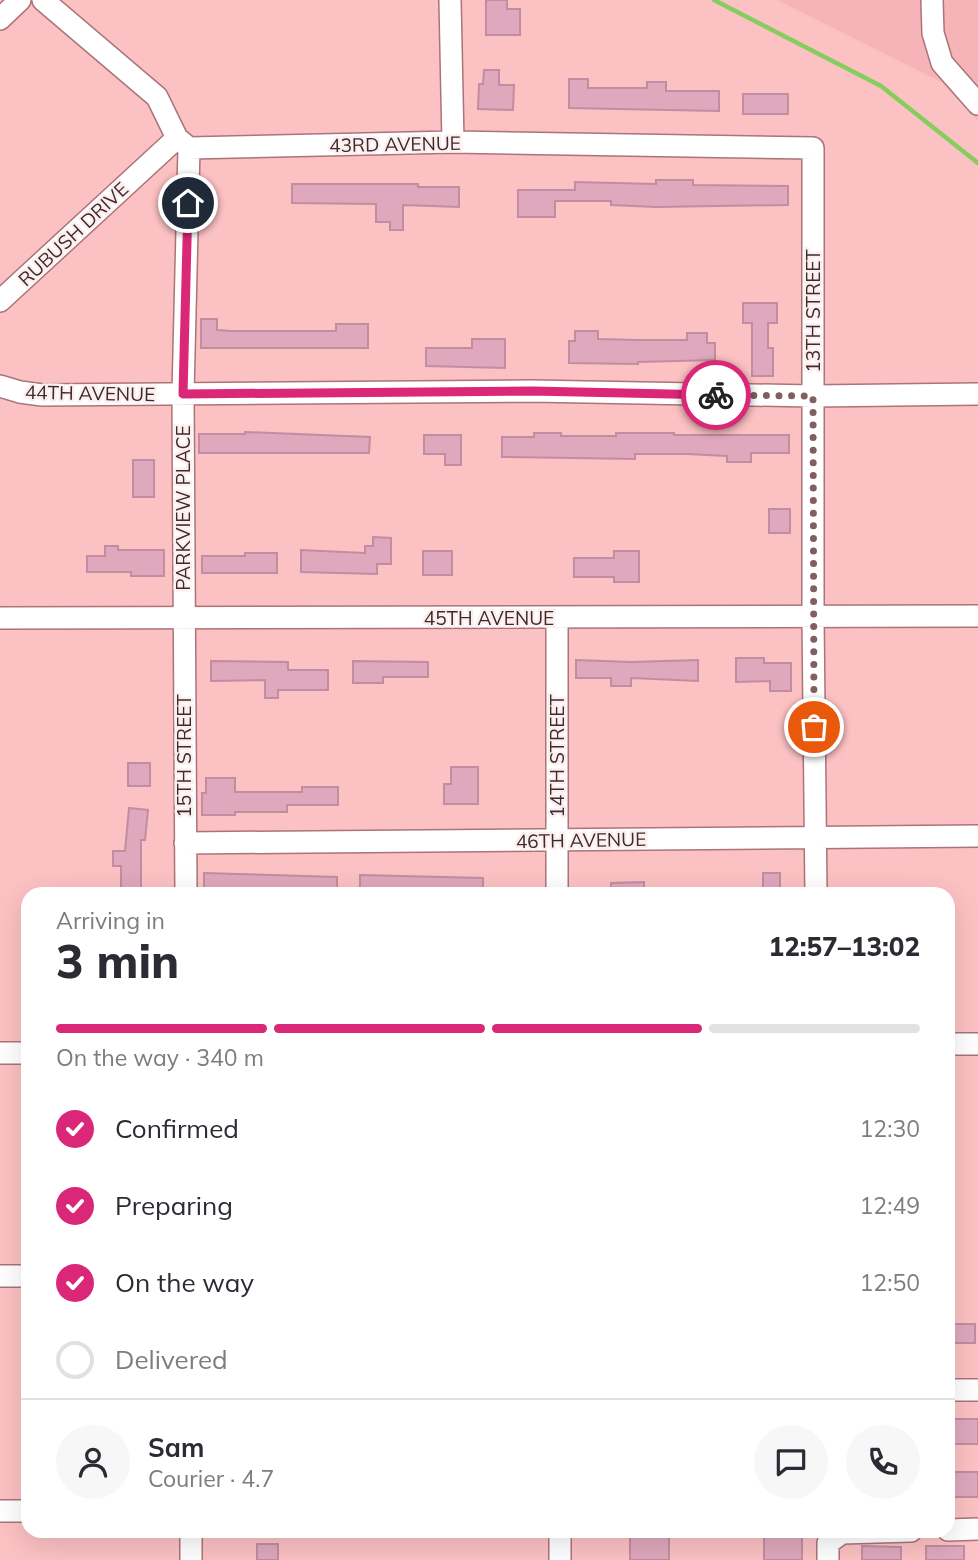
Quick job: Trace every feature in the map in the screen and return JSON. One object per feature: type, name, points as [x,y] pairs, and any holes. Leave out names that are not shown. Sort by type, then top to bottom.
[{"type":"street","points":[[0,19],[20,0]]},
{"type":"street","points":[[43,0],[157,97],[183,143]]},
{"type":"street","points":[[450,0],[453,142]]},
{"type":"street","points":[[932,0],[933,33],[942,63],[978,104]]},
{"type":"street","name":"43RD AVENUE","points":[[183,143],[453,142],[813,148]]},
{"type":"street","name":"RUBUSH DRIVE","points":[[0,301],[183,143]]},
{"type":"street","name":"PARKVIEW PLACE","points":[[183,143],[184,617]]},
{"type":"street","name":"13TH STREET","points":[[813,148],[816,887]]},
{"type":"street","name":"44TH AVENUE","points":[[0,386],[42,395],[532,391],[813,396],[978,394]]},
{"type":"street","name":"45TH AVENUE","points":[[0,618],[978,616]]},
{"type":"street","name":"15TH STREET","points":[[184,617],[186,887]]},
{"type":"street","name":"14TH STREET","points":[[557,618],[557,887]]},
{"type":"street","name":"46TH AVENUE","points":[[185,843],[978,836]]},
{"type":"street","points":[[955,1044],[978,1044]]},
{"type":"street","points":[[0,1053],[21,1053]]},
{"type":"street","points":[[0,1276],[21,1276]]},
{"type":"street","points":[[955,1390],[978,1390]]},
{"type":"street","points":[[0,1511],[21,1511]]},
{"type":"street","points":[[955,1530],[978,1529]]},
{"type":"street","points":[[191,1538],[191,1560]]},
{"type":"street","points":[[560,1538],[560,1560]]},
{"type":"street","points":[[828,1560],[828,1543],[835,1538]]},
{"type":"shaded area","points":[[777,0],[978,0],[978,121],[941,82]]},
{"type":"building","points":[[486,0],[507,0],[507,9],[520,9],[520,35],[486,35]]},
{"type":"building","points":[[484,70],[499,70],[499,85],[514,85],[513,110],[478,109],[479,84],[483,84]]},
{"type":"building","points":[[569,79],[588,79],[588,88],[647,88],[647,82],[666,82],[666,91],[719,91],[719,111],[569,108]]},
{"type":"building","points":[[743,94],[788,94],[788,114],[743,114]]},
{"type":"building","points":[[656,180],[693,180],[693,185],[788,186],[788,205],[656,207],[611,205],[611,201],[555,201],[555,217],[518,217],[518,190],[575,190],[575,182],[656,184]]},
{"type":"building","points":[[292,184],[418,184],[418,187],[459,187],[459,207],[403,205],[403,230],[390,230],[390,222],[376,222],[376,204],[292,203]]},
{"type":"building","points":[[743,303],[777,303],[777,323],[768,323],[768,348],[773,348],[773,376],[752,376],[752,323],[743,323]]},
{"type":"building","points":[[201,319],[217,319],[217,330],[231,331],[336,331],[336,324],[368,324],[368,348],[201,348]]},
{"type":"building","points":[[575,331],[598,331],[598,339],[638,340],[687,340],[687,333],[707,333],[707,343],[715,343],[715,360],[638,364],[569,363],[569,341],[575,341]]},
{"type":"building","points":[[472,339],[505,339],[505,368],[426,366],[426,348],[472,348]]},
{"type":"building","points":[[245,432],[370,437],[369,453],[199,453],[199,434]]},
{"type":"building","points":[[534,433],[561,433],[561,436],[616,436],[616,433],[789,435],[789,453],[751,453],[751,462],[727,462],[727,456],[687,454],[635,454],[635,459],[502,457],[502,437],[534,437]]},
{"type":"building","points":[[424,435],[461,435],[461,465],[445,465],[445,454],[424,454]]},
{"type":"building","points":[[133,460],[154,460],[154,497],[133,497]]},
{"type":"building","points":[[769,509],[790,509],[790,533],[769,533]]},
{"type":"building","points":[[373,537],[391,538],[391,564],[377,564],[377,574],[301,572],[301,550],[365,553],[365,546],[373,546]]},
{"type":"building","points":[[105,546],[118,546],[118,550],[164,550],[164,576],[131,576],[131,572],[87,572],[87,556],[105,556]]},
{"type":"building","points":[[423,551],[452,551],[452,575],[423,575]]},
{"type":"building","points":[[614,551],[639,551],[639,582],[614,582],[614,577],[574,577],[574,558],[614,558]]},
{"type":"building","points":[[245,553],[277,553],[277,573],[202,573],[202,556],[245,556]]},
{"type":"building","points":[[736,658],[764,658],[764,663],[791,663],[791,691],[770,691],[770,681],[736,682]]},
{"type":"building","points":[[576,660],[698,660],[698,681],[631,678],[631,686],[611,686],[611,678],[576,678]]},
{"type":"building","points":[[211,661],[288,662],[288,670],[328,670],[328,690],[278,690],[278,698],[265,698],[265,680],[211,681]]},
{"type":"building","points":[[353,661],[428,662],[428,677],[383,677],[383,683],[353,683]]},
{"type":"building","points":[[128,763],[150,763],[150,786],[128,786]]},
{"type":"building","points":[[451,767],[478,767],[478,804],[444,804],[444,784],[451,784]]},
{"type":"building","points":[[206,778],[235,778],[235,792],[302,792],[302,787],[338,787],[338,805],[287,805],[287,812],[202,815],[202,793],[206,793]]},
{"type":"building","points":[[129,808],[148,810],[145,840],[141,840],[141,887],[121,887],[121,866],[113,866],[113,851],[125,851]]},
{"type":"building","points":[[204,873],[337,877],[337,887],[204,887]]},
{"type":"building","points":[[763,873],[780,873],[780,887],[763,887]]},
{"type":"building","points":[[360,875],[483,878],[483,887],[360,887]]},
{"type":"building","points":[[644,882],[644,887],[611,887],[611,883]]},
{"type":"building","points":[[955,1324],[975,1324],[975,1343],[955,1343]]},
{"type":"building","points":[[955,1419],[978,1419],[978,1444],[955,1444]]},
{"type":"building","points":[[955,1472],[978,1472],[978,1497],[955,1497]]},
{"type":"building","points":[[630,1538],[669,1538],[669,1560],[630,1560]]},
{"type":"building","points":[[764,1538],[802,1538],[802,1560],[764,1560]]},
{"type":"building","points":[[257,1544],[278,1544],[278,1560],[257,1560]]},
{"type":"building","points":[[862,1546],[901,1547],[901,1560],[862,1560]]},
{"type":"building","points":[[926,1546],[964,1546],[964,1560],[926,1560]]},
{"type":"waterway","points":[[714,0],[881,86],[978,163]]},
{"type":"way so far","points":[[716,395],[813,396],[814,727]]},
{"type":"route","points":[[188,203],[183,394],[532,391],[716,395]]}]
